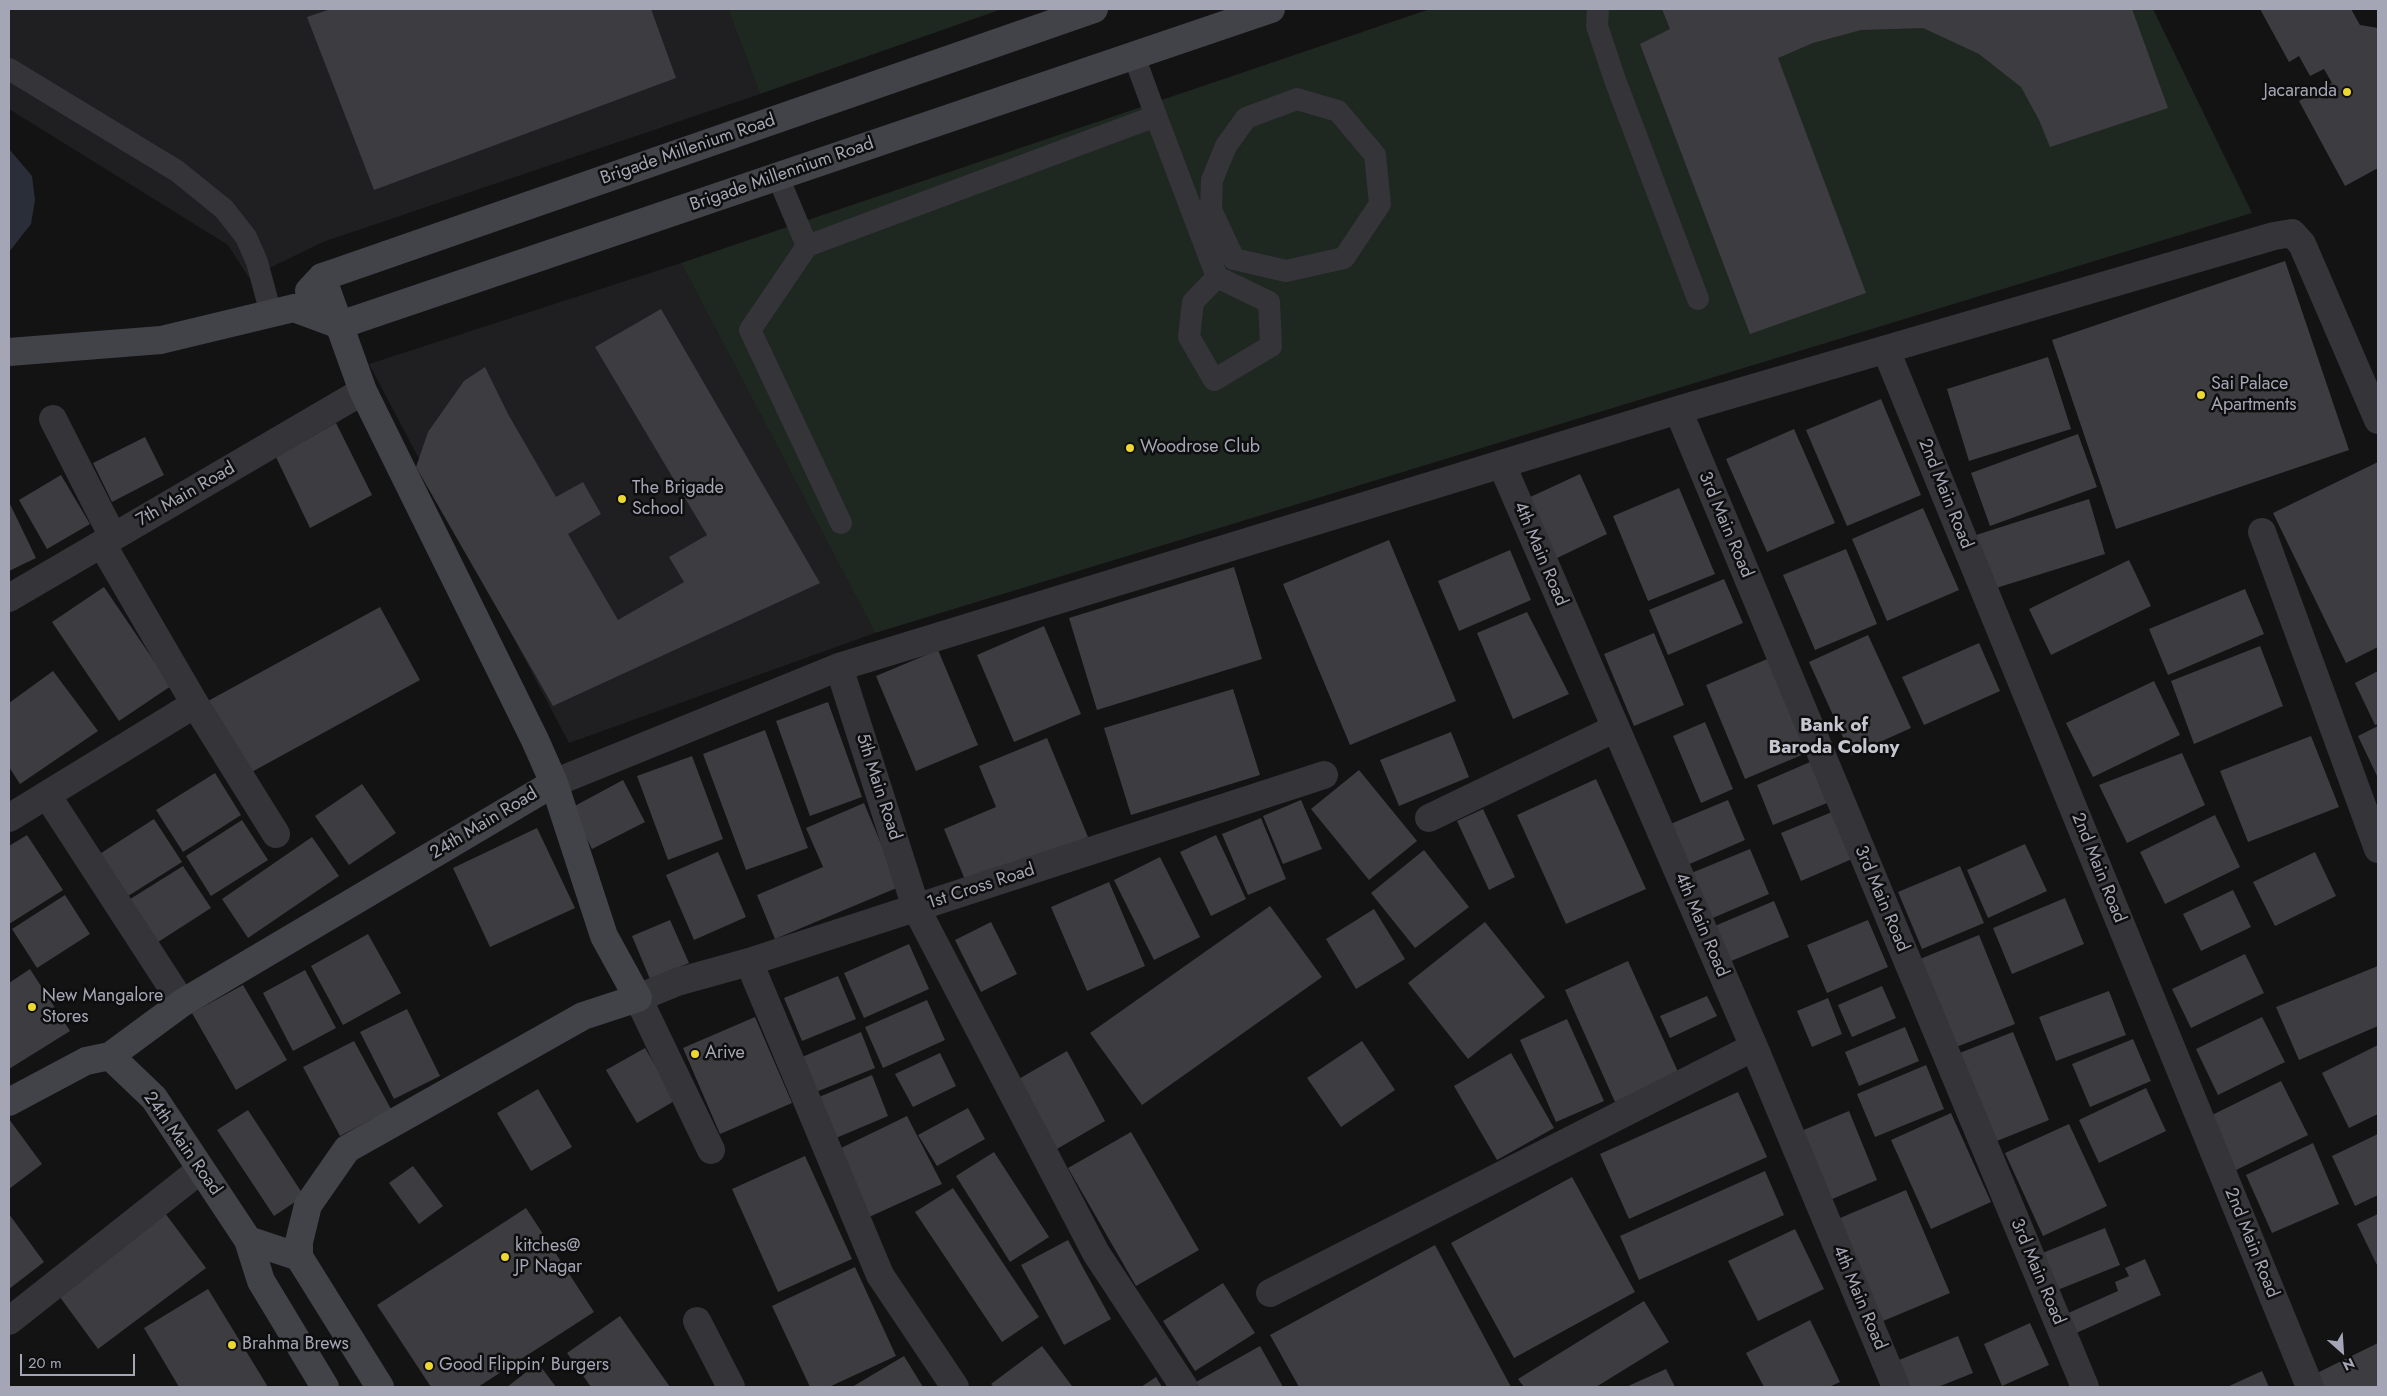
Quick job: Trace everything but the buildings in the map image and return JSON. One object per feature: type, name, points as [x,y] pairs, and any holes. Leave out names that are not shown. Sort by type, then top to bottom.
[{"type":"street","name":"Brigade Millenium Road","points":[[283,311],[322,277],[1094,9]]},
{"type":"street","name":"Brigade Millennium Road","points":[[340,325],[1271,9]]},
{"type":"street","points":[[322,277],[363,391],[536,740],[554,783],[839,667],[1678,410],[2274,236],[2292,233],[2302,244],[2378,420]]},
{"type":"street","points":[[9,352],[161,340],[283,311],[340,325]]},
{"type":"street","name":"2nd Main Road","points":[[1886,350],[2310,1387]]},
{"type":"street","name":"7th Main Road","points":[[9,598],[363,391]]},
{"type":"street","name":"3rd Main Road","points":[[1678,410],[2085,1387]]},
{"type":"street","points":[[52,419],[108,541],[195,704],[276,834]]},
{"type":"street","name":"4th Main Road","points":[[1502,465],[1754,1047],[1896,1387]]},
{"type":"street","points":[[2262,532],[2378,849]]},
{"type":"street","name":"5th Main Road","points":[[839,667],[916,908],[1096,1252],[1184,1387]]},
{"type":"street","points":[[9,818],[195,704]]},
{"type":"street","points":[[1429,818],[1616,728]]},
{"type":"street","name":"1st Cross Road","points":[[638,998],[677,982],[749,962],[1324,775]]},
{"type":"street","name":"24th Main Road","points":[[325,1387],[262,1281],[248,1240],[154,1098],[110,1056],[182,1003],[554,783],[604,936],[638,998]]},
{"type":"street","points":[[47,795],[182,1003]]},
{"type":"street","points":[[749,962],[880,1275],[955,1387]]},
{"type":"street","points":[[380,1387],[298,1257],[299,1242],[308,1205],[347,1149],[583,1016],[638,998],[711,1150]]},
{"type":"street","points":[[1270,1293],[1754,1047]]},
{"type":"street","points":[[9,1102],[86,1061],[110,1056]]},
{"type":"street","points":[[9,1321],[200,1170]]},
{"type":"street","points":[[248,1240],[298,1257]]},
{"type":"street","points":[[262,1281],[298,1257]]},
{"type":"street","points":[[697,1321],[731,1387]]},
{"type":"lane","points":[[1598,9],[1597,26],[1615,80],[1698,299]]},
{"type":"lane","points":[[1134,56],[1156,116],[1202,213],[1234,259],[1286,271],[1344,258],[1380,204],[1375,155],[1338,111],[1297,99],[1246,118],[1226,146],[1212,180],[1202,213],[1217,277]]},
{"type":"lane","points":[[9,69],[177,171],[224,209],[246,237],[283,311]]},
{"type":"lane","points":[[841,523],[750,330],[807,246],[1156,116]]},
{"type":"lane","points":[[778,177],[807,246]]},
{"type":"lane","points":[[1217,277],[1269,302],[1271,346],[1214,380],[1189,338],[1193,302],[1217,277]]},
{"type":"shaded area","points":[[9,9],[728,9],[760,94],[323,242],[249,278],[228,245],[9,109]]},
{"type":"shaded area","points":[[728,9],[1002,9],[760,94]]},
{"type":"shaded area","name":"Woodrose Club","points":[[1430,9],[2153,9],[2252,213],[875,633],[681,263]]},
{"type":"shaded area","points":[[9,149],[32,176],[35,200],[31,224],[9,252]]},
{"type":"shaded area","name":"The Brigade School","points":[[681,263],[875,633],[569,743],[369,364]]},
{"type":"place","name":"Jacaranda","points":[[2347,92]]},
{"type":"place","name":"Sai Palace Apartments","points":[[2201,395]]},
{"type":"place","name":"Woodrose Club","points":[[1130,448]]},
{"type":"place","name":"The Brigade School","points":[[622,499]]},
{"type":"place","name":"New Mangalore Stores","points":[[32,1007]]},
{"type":"place","name":"Arive","points":[[695,1054]]},
{"type":"place","name":"kitches@ JP Nagar","points":[[505,1257]]},
{"type":"place","name":"Brahma Brews","points":[[232,1345]]},
{"type":"place","name":"Good Flippin' Burgers","points":[[429,1366]]},
{"type":"district","name":"Bank of Baroda Colony","points":[[1834,737]]}]
